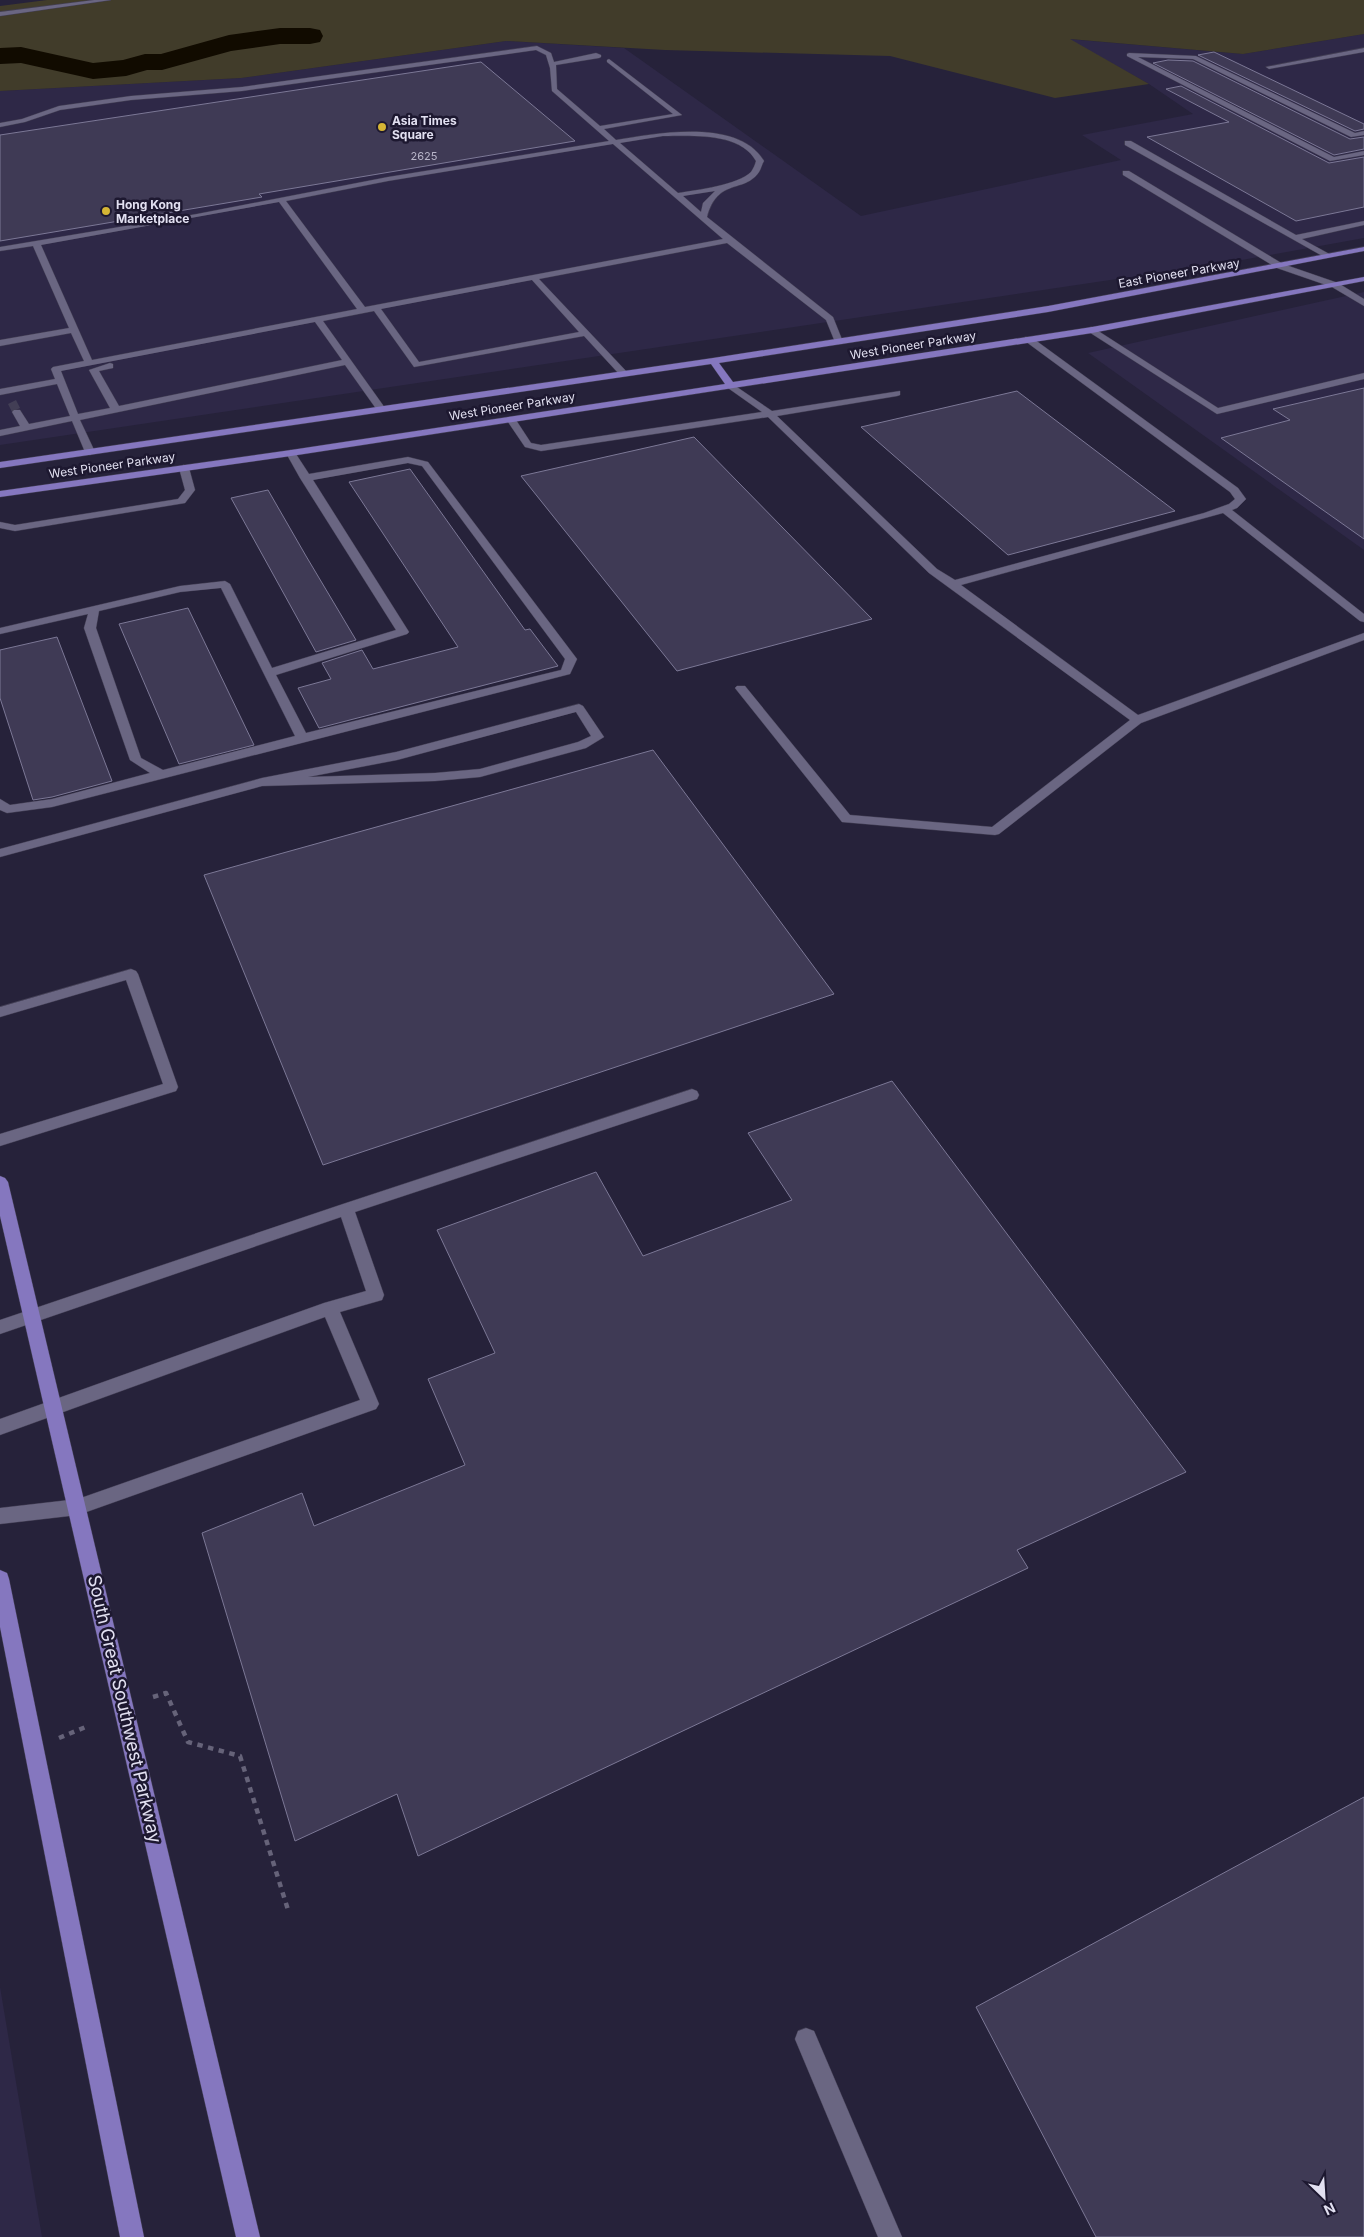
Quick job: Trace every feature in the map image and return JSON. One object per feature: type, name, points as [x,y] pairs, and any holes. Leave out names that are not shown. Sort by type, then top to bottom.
[{"type":"main road","name":"East Pioneer Parkway","points":[[998,317],[1364,249]]},
{"type":"main road","points":[[1028,339],[1092,330],[1364,279]]},
{"type":"main road","name":"West Pioneer Parkway","points":[[0,465],[380,408],[713,361],[998,317]]},
{"type":"main road","name":"West Pioneer Parkway","points":[[0,494],[731,386],[1028,339]]},
{"type":"main road","points":[[713,361],[731,386]]},
{"type":"main road","name":"South Great Southwest Parkway","points":[[0,1182],[78,1507],[248,2237]]},
{"type":"main road","points":[[0,1579],[132,2237]]},
{"type":"lane","points":[[0,14],[108,0]]},
{"type":"lane","points":[[0,124],[24,121],[59,108],[131,98],[242,89],[537,48],[549,54],[552,64],[554,90],[729,240],[830,319],[839,342]]},
{"type":"lane","points":[[1270,67],[1362,52]]},
{"type":"lane","points":[[552,64],[599,56],[596,55]]},
{"type":"lane","points":[[1364,140],[1194,57],[1129,55],[1332,159],[1364,153]]},
{"type":"lane","points":[[600,128],[679,115],[609,61]]},
{"type":"lane","points":[[1354,135],[1364,133]]},
{"type":"lane","points":[[0,249],[663,134],[693,134],[740,142],[754,151],[760,161],[756,171],[744,179],[677,195]]},
{"type":"lane","points":[[1128,143],[1329,256]]},
{"type":"lane","points":[[1126,173],[1280,266],[1334,285],[1364,303]]},
{"type":"lane","points":[[703,218],[707,203],[725,185]]},
{"type":"lane","points":[[280,199],[362,310]]},
{"type":"lane","points":[[1295,238],[1364,223]]},
{"type":"lane","points":[[90,452],[56,369],[729,240]]},
{"type":"lane","points":[[36,243],[89,363]]},
{"type":"lane","points":[[532,277],[623,373]]},
{"type":"lane","points":[[376,308],[417,365],[586,333]]},
{"type":"lane","points":[[317,319],[380,408]]},
{"type":"lane","points":[[0,343],[74,330]]},
{"type":"lane","points":[[1092,330],[1217,411],[1364,376]]},
{"type":"lane","points":[[953,584],[1224,509],[1233,506],[1241,498],[1234,490],[1028,339]]},
{"type":"lane","points":[[116,410],[94,370],[199,348],[194,342]]},
{"type":"lane","points":[[0,433],[347,362]]},
{"type":"lane","points":[[12,402],[4,392],[61,381]]},
{"type":"lane","points":[[731,386],[770,414],[933,571],[1137,720]]},
{"type":"lane","points":[[511,419],[528,445],[541,448],[770,414],[897,392]]},
{"type":"lane","points":[[18,412],[26,428]]},
{"type":"lane","points":[[268,673],[403,632],[290,452]]},
{"type":"lane","points":[[0,804],[7,809],[52,803],[566,672],[571,659],[425,464],[408,460],[305,478]]},
{"type":"lane","points":[[0,525],[15,528],[181,501],[190,490],[184,468]]},
{"type":"lane","points":[[1224,509],[1364,619]]},
{"type":"lane","points":[[0,631],[180,589],[225,584],[302,738]]},
{"type":"lane","points":[[94,609],[90,628],[136,760],[161,774]]},
{"type":"lane","points":[[741,688],[846,819],[995,830],[1137,720],[1364,636]]},
{"type":"lane","points":[[0,853],[262,782],[397,756],[579,708],[598,737],[582,745],[480,773],[435,777],[262,782]]},
{"type":"lane","points":[[0,1012],[131,974],[171,1087],[0,1140]]},
{"type":"lane","points":[[0,1327],[346,1209],[692,1095]]},
{"type":"lane","points":[[0,1427],[330,1308],[376,1295],[346,1209]]},
{"type":"lane","points":[[0,1516],[78,1507],[370,1404],[330,1308]]},
{"type":"lane","points":[[806,2039],[890,2237]]},
{"type":"path","points":[[153,1697],[166,1693],[188,1742],[240,1756],[289,1913]]},
{"type":"path","points":[[58,1738],[88,1726]]},
{"type":"shaded area","points":[[47,0],[1364,0],[1364,34],[1243,54],[1070,39],[1149,84],[1055,98],[890,56],[665,50],[506,41],[241,78],[0,91],[0,6]]},
{"type":"shaded area","points":[[1364,34],[1364,238],[1231,262],[0,445],[0,91],[241,78],[506,41],[624,48],[861,216],[1121,160],[1082,135],[1193,114],[1149,84],[1068,39],[1243,54]]},
{"type":"shaded area","points":[[1364,292],[1364,550],[1088,353]]},
{"type":"shaded area","points":[[0,1987],[42,2237],[0,2237]]},
{"type":"building","points":[[1214,52],[1364,124],[1364,129],[1355,131],[1198,55]]},
{"type":"building","points":[[1168,60],[1193,61],[1350,139],[1364,137],[1364,149],[1334,155],[1153,63]]},
{"type":"building","points":[[481,62],[575,141],[259,194],[262,197],[0,241],[0,135]]},
{"type":"building","points":[[1181,86],[1329,163],[1364,157],[1364,207],[1296,221],[1147,137],[1229,122],[1166,89]]},
{"type":"building","points":[[1364,388],[1364,539],[1221,438],[1290,420],[1273,409]]},
{"type":"building","points":[[1017,391],[1175,511],[1008,555],[861,427]]},
{"type":"building","points":[[694,437],[872,619],[677,671],[521,476]]},
{"type":"building","points":[[410,469],[525,630],[530,629],[558,666],[319,728],[298,688],[331,679],[322,663],[362,650],[373,669],[458,647],[349,482]]},
{"type":"building","points":[[268,490],[356,640],[316,652],[231,498]]},
{"type":"building","points":[[188,608],[254,745],[179,764],[119,624]]},
{"type":"building","points":[[57,637],[112,781],[52,797],[33,800],[0,698],[0,650]]},
{"type":"building","points":[[653,750],[834,994],[323,1165],[204,875]]},
{"type":"building","points":[[892,1081],[1186,1472],[1017,1550],[1028,1568],[418,1856],[397,1794],[295,1841],[202,1533],[302,1493],[314,1526],[465,1465],[428,1379],[495,1353],[437,1230],[596,1172],[643,1256],[792,1200],[748,1133]]},
{"type":"building","points":[[1364,1797],[1364,2237],[1096,2237],[976,2007]]},
{"type":"waterway","points":[[0,56],[21,55],[93,71],[126,68],[145,62],[162,62],[229,43],[280,36],[310,36]]},
{"type":"tunnel","points":[[12,402],[17,412]]},
{"type":"place","name":"Asia Times Square","points":[[382,127]]},
{"type":"place","name":"Hong Kong Marketplace","points":[[106,211]]}]
